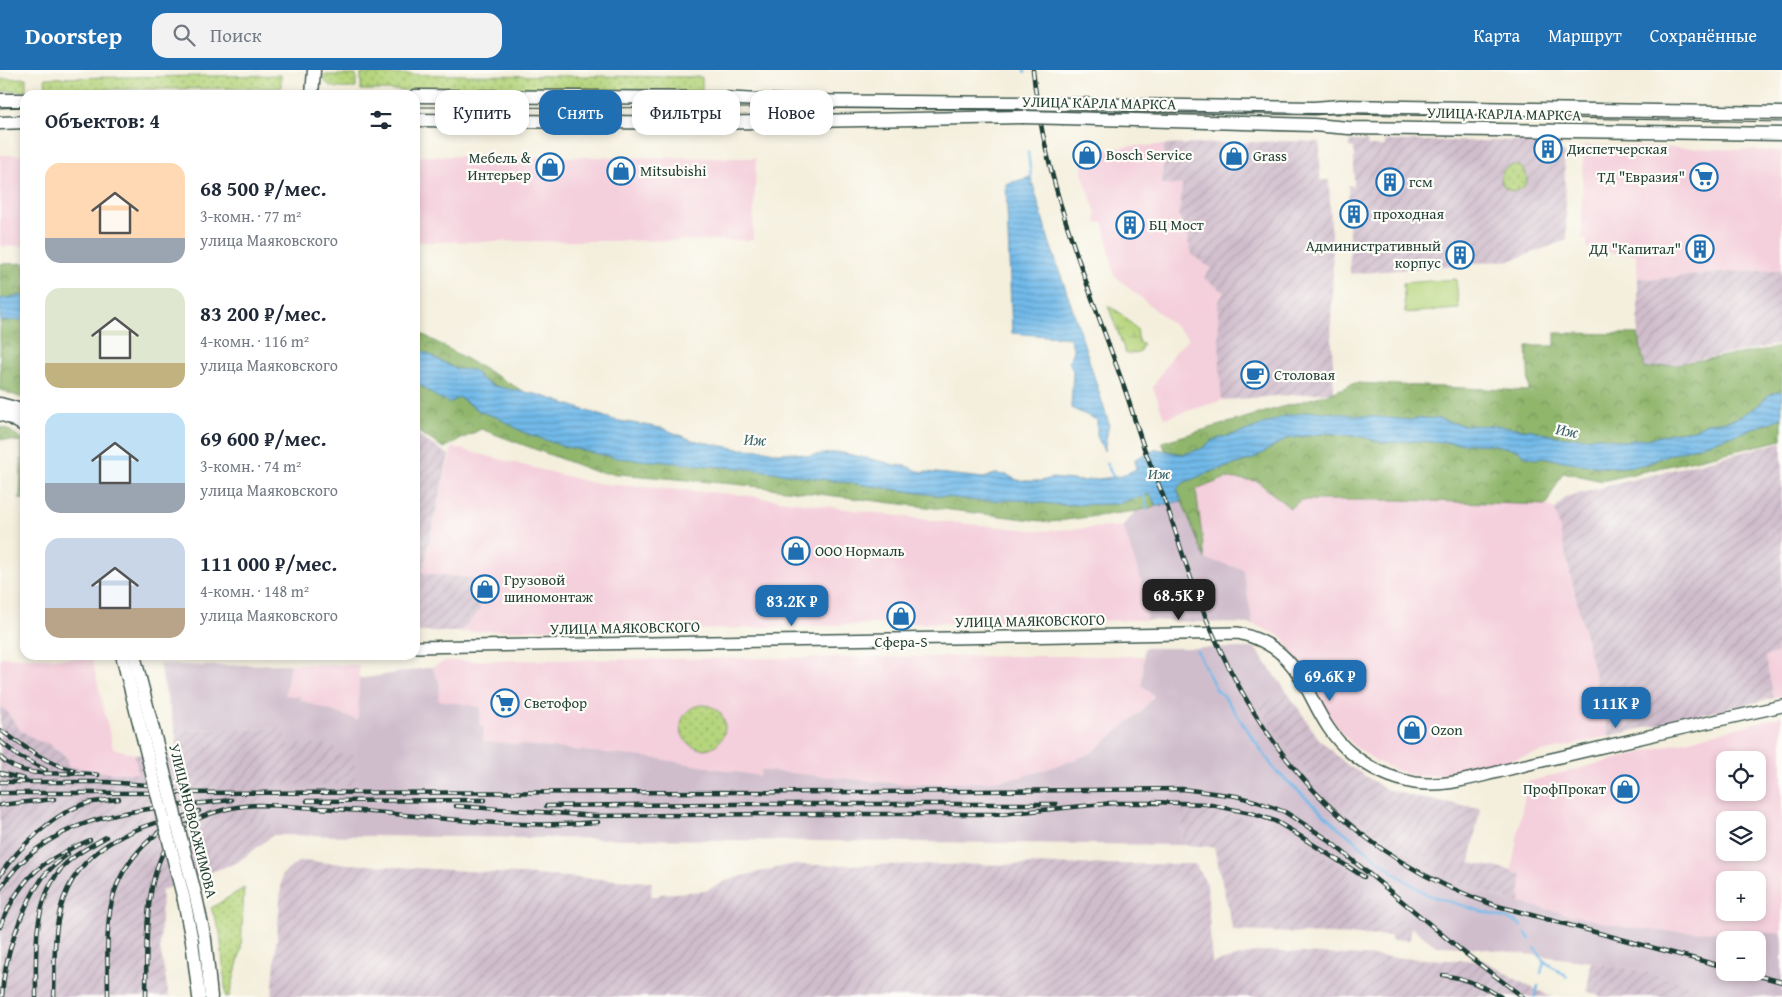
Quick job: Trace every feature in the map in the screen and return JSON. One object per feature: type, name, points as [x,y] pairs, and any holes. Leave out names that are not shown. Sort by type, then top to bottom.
[{"type":"main road","points":[[312,90],[314,70]]},
{"type":"main road","name":"УЛИЦА КАРЛА МАРКСА","points":[[420,96],[721,98],[1314,108],[1340,106],[1782,113]]},
{"type":"main road","points":[[0,100],[20,100]]},
{"type":"main road","points":[[1340,106],[1342,128]]},
{"type":"main road","name":"УЛИЦА КАРЛА МАРКСА","points":[[420,120],[706,123],[1022,117],[1313,125],[1342,128],[1782,134]]},
{"type":"main road","points":[[0,123],[20,122]]},
{"type":"main road","points":[[0,404],[20,410]]},
{"type":"main road","points":[[0,414],[20,423]]},
{"type":"main road","name":"УЛИЦА МАЯКОВСКОГО","points":[[420,648],[1238,633],[1264,642],[1278,650],[1300,676],[1330,729],[1346,749],[1359,760],[1378,771],[1416,784],[1457,782],[1628,740],[1782,706]]},
{"type":"main road","name":"УЛИЦА НОВОАЖИМОВА","points":[[123,660],[190,899],[205,939],[211,997]]},
{"type":"main road","name":"УЛИЦА НОВОАЖИМОВА","points":[[135,660],[190,899],[192,941],[199,997]]},
{"type":"shaded area","points":[[1284,141],[1320,142],[1320,180],[1329,180],[1333,273],[1331,320],[1334,392],[1223,400],[1221,396],[1218,301],[1224,292],[1204,278],[1211,268],[1193,256],[1185,233],[1180,232],[1181,218],[1179,217],[1182,185],[1162,184],[1164,145]]},
{"type":"shaded area","points":[[1350,141],[1367,141],[1368,146],[1385,146],[1385,141],[1540,141],[1540,146],[1543,146],[1544,152],[1564,152],[1567,240],[1512,260],[1350,274],[1348,185],[1354,186],[1354,148],[1349,147]]},
{"type":"shaded area","points":[[1164,145],[1162,183],[1182,185],[1179,217],[1181,217],[1193,256],[1211,268],[1204,278],[1224,292],[1218,301],[1221,396],[1223,400],[1164,418],[1153,387],[1173,354],[1189,338],[1114,275],[1104,223],[1096,223],[1096,213],[1082,173],[1082,151]]},
{"type":"shaded area","points":[[1583,145],[1782,151],[1782,270],[1742,271],[1655,279],[1638,278],[1636,254],[1611,253],[1605,249],[1587,248],[1587,240],[1582,238]]},
{"type":"shaded area","points":[[0,155],[20,155],[20,246],[0,246]]},
{"type":"shaded area","points":[[420,156],[756,158],[753,240],[420,242]]},
{"type":"shaded area","points":[[1782,270],[1782,344],[1645,369],[1638,334],[1638,278],[1655,279],[1742,271]]},
{"type":"shaded area","points":[[420,437],[449,455],[422,573],[479,579],[480,610],[460,632],[420,632]]},
{"type":"shaded area","points":[[1782,442],[1782,632],[1777,653],[1765,656],[1774,698],[1609,736],[1555,510],[1565,497]]},
{"type":"shaded area","points":[[452,447],[593,483],[743,495],[928,520],[1041,531],[1123,526],[1145,593],[1146,620],[877,624],[654,631],[617,626],[460,632],[480,610],[422,573]]},
{"type":"shaded area","points":[[1226,478],[1257,481],[1290,508],[1301,500],[1399,500],[1546,505],[1555,510],[1609,736],[1447,775],[1416,776],[1395,770],[1376,761],[1354,746],[1340,731],[1311,688],[1283,637],[1253,624],[1243,569],[1205,559],[1196,490]]},
{"type":"shaded area","points":[[1182,501],[1205,559],[1243,569],[1253,624],[1146,620],[1145,593],[1123,526],[1136,511]]},
{"type":"shaded area","points":[[1782,632],[1782,696],[1774,698],[1765,656],[1777,653]]},
{"type":"shaded area","points":[[1144,648],[1255,648],[1285,689],[1258,707],[1300,765],[1373,833],[1396,846],[1431,859],[1428,868],[1465,885],[1507,900],[1623,927],[1663,931],[1716,932],[1716,981],[1766,981],[1766,933],[1782,933],[1782,997],[1737,997],[1640,970],[1591,962],[1471,947],[1436,946],[1347,879],[1353,872],[1270,823],[1206,810],[1181,808],[1182,845],[273,835],[263,785],[355,785],[355,754],[335,754],[334,744],[286,744],[285,728],[175,730],[159,664],[201,666],[290,664],[285,695],[302,697],[300,700],[358,720],[359,679],[432,667],[440,684],[438,700],[481,707],[479,723],[484,728],[483,741],[654,758],[760,776],[761,770],[900,784],[983,782],[1021,777],[1060,765],[1091,753],[1142,711],[1154,696],[1142,685]]},
{"type":"shaded area","points":[[1143,656],[1142,685],[1154,695],[1142,711],[1091,753],[1060,765],[1021,777],[983,782],[900,784],[761,770],[760,776],[654,758],[482,741],[437,700],[440,684],[432,667],[446,661]]},
{"type":"shaded area","points":[[0,657],[20,657],[20,660],[92,660],[113,748],[134,754],[138,773],[111,773],[67,766],[68,757],[48,743],[38,741],[20,730],[6,710],[0,707]]},
{"type":"shaded area","points":[[290,664],[359,665],[359,720],[285,695]]},
{"type":"shaded area","points":[[1285,689],[1319,739],[1346,764],[1386,789],[1419,798],[1480,808],[1470,863],[1506,869],[1522,875],[1520,904],[1465,885],[1428,868],[1430,859],[1396,846],[1373,833],[1343,807],[1300,765],[1258,707]]},
{"type":"shaded area","points":[[0,707],[6,710],[20,730],[38,741],[48,743],[68,758],[67,766],[111,773],[138,773],[134,754],[178,758],[175,730],[286,728],[286,744],[334,744],[355,754],[355,785],[264,785],[273,835],[238,862],[162,890],[160,948],[169,997],[0,997]]},
{"type":"shaded area","points":[[1782,716],[1782,933],[1766,933],[1766,931],[1663,931],[1623,927],[1520,904],[1522,875],[1511,872],[1527,782]]},
{"type":"shaded area","points":[[1181,808],[1206,810],[1270,823],[1353,872],[1348,879],[1411,927],[1410,940],[1391,940],[1391,936],[1233,931],[1214,847],[1182,845]]},
{"type":"shaded area","points":[[299,861],[652,882],[651,896],[705,891],[730,879],[789,865],[1195,864],[1207,884],[1212,963],[1261,951],[1483,960],[1528,986],[1553,997],[272,997],[282,875]]},
{"type":"shaded area","points":[[1591,962],[1640,970],[1737,997],[1601,997],[1587,991]]},
{"type":"green space","points":[[361,74],[702,77],[702,90],[632,90],[632,92],[622,92],[622,90],[539,90],[539,92],[361,90]]},
{"type":"green space","points":[[281,75],[281,88],[46,90],[45,78]]},
{"type":"green space","points":[[322,75],[356,75],[356,88],[336,88],[327,84]]},
{"type":"green space","points":[[26,78],[26,90],[0,91],[0,79]]},
{"type":"green space","points":[[1514,165],[1523,169],[1527,178],[1523,187],[1514,191],[1505,187],[1501,178],[1505,169]]},
{"type":"green space","points":[[20,263],[20,296],[0,299],[0,264]]},
{"type":"green space","points":[[1456,279],[1459,309],[1405,313],[1403,283]]},
{"type":"green space","points":[[1108,306],[1119,312],[1137,329],[1139,343],[1143,344],[1139,353],[1126,354]]},
{"type":"green space","points":[[20,320],[20,397],[0,390],[0,321]]},
{"type":"green space","points":[[420,333],[525,392],[491,384],[473,370],[456,369],[420,350]]},
{"type":"green space","points":[[1555,333],[1638,334],[1645,369],[1782,347],[1782,391],[1770,394],[1755,408],[1727,421],[1707,423],[1694,430],[1670,433],[1653,438],[1622,441],[1600,437],[1554,436],[1532,430],[1500,426],[1462,425],[1439,419],[1423,418],[1410,420],[1285,416],[1243,432],[1213,440],[1201,449],[1184,454],[1165,450],[1162,442],[1334,392],[1355,383],[1529,391],[1527,346],[1555,346]]},
{"type":"green space","points":[[420,385],[424,389],[459,397],[481,412],[497,417],[523,432],[562,446],[759,470],[976,501],[1020,500],[1060,505],[1116,504],[1151,494],[1157,506],[1136,511],[1050,522],[744,485],[596,472],[481,429],[444,448],[420,433]]},
{"type":"green space","points":[[1782,418],[1782,440],[1602,481],[1563,472],[1546,505],[1399,500],[1301,500],[1290,508],[1257,481],[1226,478],[1196,490],[1205,559],[1177,489],[1183,483],[1210,472],[1253,459],[1286,439],[1328,433],[1362,437],[1384,443],[1410,441],[1496,445],[1518,450],[1525,456],[1608,468],[1650,464],[1660,458]]},
{"type":"green space","points":[[0,427],[7,429],[20,438],[20,442],[0,439]]},
{"type":"green space","points":[[703,705],[715,709],[721,715],[725,727],[721,739],[715,745],[703,749],[691,745],[685,739],[681,727],[685,715],[691,709]]},
{"type":"green space","points":[[244,888],[241,950],[229,997],[226,997],[220,932],[211,908]]},
{"type":"water","points":[[1031,177],[1049,241],[1109,424],[1104,451],[1097,436],[1097,420],[1071,408],[1073,371],[1069,361],[1074,351],[1070,338],[1012,333],[1006,184]]},
{"type":"water","points":[[20,296],[20,320],[0,321],[0,299]]},
{"type":"water","name":"Иж","points":[[420,350],[456,369],[473,370],[482,380],[494,386],[540,395],[614,420],[662,428],[692,440],[739,449],[765,450],[779,453],[792,452],[808,456],[838,452],[906,466],[918,471],[984,478],[995,474],[1007,475],[1017,480],[1029,481],[1053,478],[1082,481],[1122,476],[1136,469],[1135,459],[1157,449],[1184,454],[1201,449],[1213,440],[1243,432],[1285,416],[1313,411],[1410,420],[1423,418],[1439,419],[1462,425],[1500,426],[1532,430],[1554,436],[1600,437],[1622,441],[1653,438],[1670,433],[1694,430],[1707,423],[1727,421],[1755,408],[1770,394],[1782,391],[1782,418],[1648,463],[1618,467],[1542,457],[1536,459],[1525,456],[1518,450],[1496,445],[1410,441],[1384,443],[1362,437],[1328,433],[1286,439],[1253,459],[1210,472],[1183,483],[1177,489],[1182,501],[1157,506],[1150,494],[1116,504],[1060,505],[1020,500],[976,501],[759,470],[617,458],[562,446],[523,432],[497,417],[481,412],[459,397],[450,403],[435,396],[420,385]]},
{"type":"waterway","points":[[1028,152],[1031,177]]},
{"type":"waterway","points":[[1106,463],[1113,476]]},
{"type":"waterway","points":[[1144,496],[1147,508]]},
{"type":"waterway","points":[[1197,651],[1216,689],[1226,699],[1275,770],[1338,827],[1397,875],[1428,895],[1517,922],[1521,926]]},
{"type":"waterway","points":[[1526,933],[1530,939]]},
{"type":"waterway","points":[[1535,948],[1544,961],[1567,977]]},
{"type":"waterway","points":[[1541,973],[1544,961]]},
{"type":"waterway","points":[[1535,997],[1538,986]]},
{"type":"tram line","points":[[0,108],[20,107]]},
{"type":"tram line","points":[[420,107],[1064,109],[1782,122]]},
{"type":"railway","points":[[1033,70],[1047,152],[1069,231],[1195,589],[1207,621],[1237,683],[1263,726],[1292,766],[1325,802],[1361,834],[1401,862],[1446,886],[1494,905],[1716,965]]},
{"type":"railway","points":[[2,731],[27,749],[54,764],[74,770]]},
{"type":"railway","points":[[0,741],[18,756],[46,770]]},
{"type":"railway","points":[[0,757],[10,765],[34,773],[98,775]]},
{"type":"railway","points":[[0,773],[24,779]]},
{"type":"railway","points":[[0,782],[106,782],[174,787]]},
{"type":"railway","points":[[0,793],[878,792],[1182,789],[1236,796],[1285,812],[1327,839],[1462,951],[1523,997]]},
{"type":"railway","points":[[0,805],[54,799]]},
{"type":"railway","points":[[0,875],[27,842],[63,814],[88,803],[119,799]]},
{"type":"railway","points":[[0,889],[22,862],[46,842],[74,828],[103,818],[134,811],[231,800]]},
{"type":"railway","points":[[307,801],[485,800]]},
{"type":"railway","points":[[1153,802],[1206,804],[1251,813],[1275,821],[1364,877]]},
{"type":"railway","points":[[1109,803],[1159,803]]},
{"type":"railway","points":[[456,806],[596,816],[1001,814],[1114,803]]},
{"type":"railway","points":[[546,806],[1056,804]]},
{"type":"railway","points":[[146,997],[148,914],[155,873],[162,854],[172,838],[179,830],[199,818],[235,807],[266,805],[340,809],[509,824],[598,822]]},
{"type":"railway","points":[[108,997],[108,924],[112,901],[124,871],[144,845],[157,834],[170,824],[199,811]]},
{"type":"railway","points":[[54,997],[56,929],[64,898],[73,879],[100,849],[117,838],[178,817]]},
{"type":"railway","points":[[36,997],[36,948],[40,914],[44,899],[60,870],[81,852],[106,837]]},
{"type":"railway","points":[[0,927],[16,895],[34,872],[58,855],[90,840]]},
{"type":"railway","points":[[2,997],[6,966],[20,919],[43,877],[68,854]]},
{"type":"railway","points":[[1443,975],[1473,983],[1501,997]]},
{"type":"railway","points":[[1766,978],[1782,982]]},
{"type":"place","name":"Диспетчерская","points":[[1548,149]]},
{"type":"place","name":"Bosch Service","points":[[1087,155]]},
{"type":"place","name":"Grass","points":[[1234,156]]},
{"type":"place","name":"Мебель & Интерьер","points":[[550,167]]},
{"type":"place","name":"Mitsubishi","points":[[621,171]]},
{"type":"place","name":"ТД \"Евразия\"","points":[[1704,177]]},
{"type":"place","name":"гсм","points":[[1390,182]]},
{"type":"place","name":"проходная","points":[[1354,214]]},
{"type":"place","name":"БЦ Мост","points":[[1130,225]]},
{"type":"place","name":"ДД \"Капитал\"","points":[[1700,249]]},
{"type":"place","name":"Административный корпус","points":[[1460,255]]},
{"type":"place","name":"Столовая","points":[[1255,375]]},
{"type":"place","name":"ООО Нормаль","points":[[796,551]]},
{"type":"place","name":"Грузовой шиномонтаж","points":[[485,589]]},
{"type":"place","name":"Сфера-S","points":[[901,616]]},
{"type":"place","name":"Светофор","points":[[505,703]]},
{"type":"place","name":"Ozon","points":[[1412,730]]},
{"type":"place","name":"ПрофПрокат","points":[[1625,789]]}]
